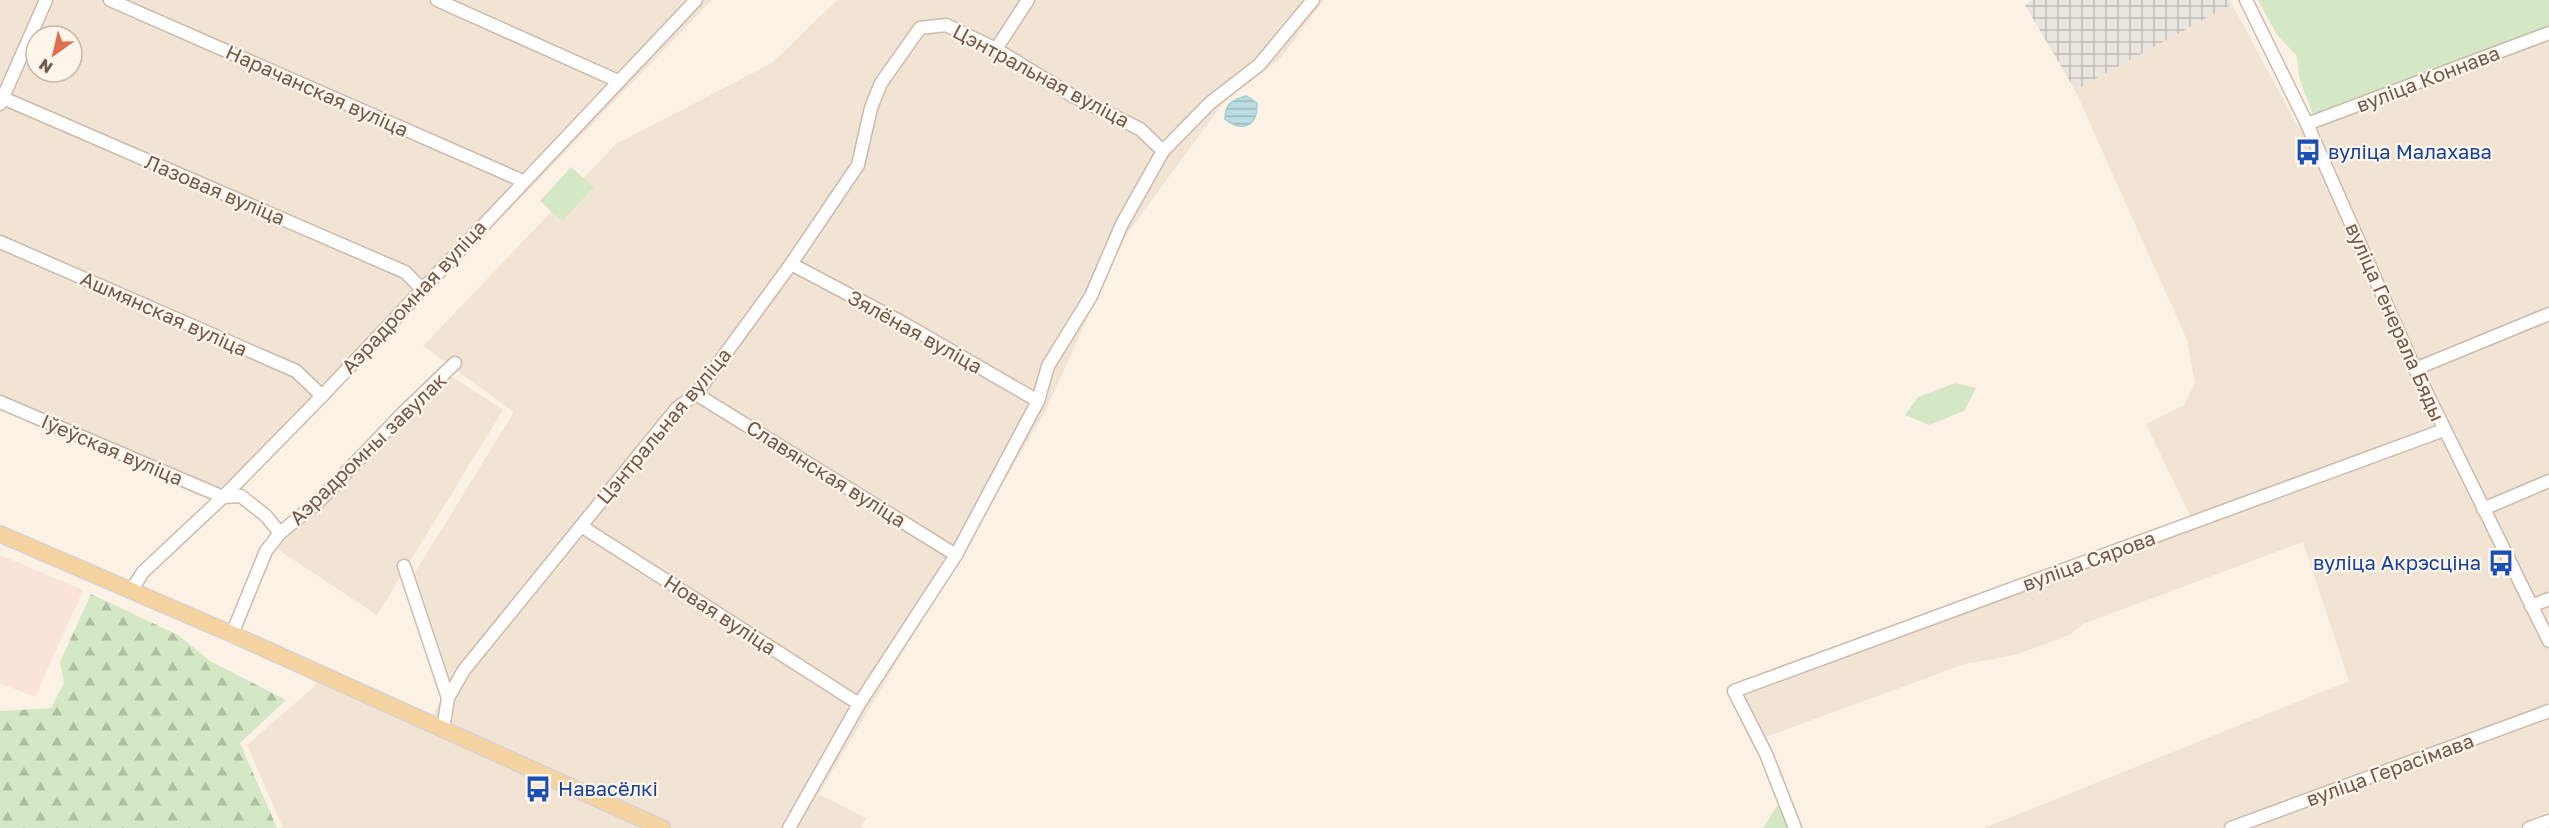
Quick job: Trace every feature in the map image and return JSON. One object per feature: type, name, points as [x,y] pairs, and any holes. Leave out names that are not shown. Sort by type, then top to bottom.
[{"type":"main road","points":[[0,534],[232,634],[662,828]]},
{"type":"street","points":[[2,102],[46,0]]},
{"type":"street","name":"Нарачанская вуліца","points":[[110,0],[523,181]]},
{"type":"street","points":[[437,0],[618,81]]},
{"type":"street","name":"Аэрадромная вуліца","points":[[131,591],[143,572],[223,497],[322,396],[696,0]]},
{"type":"street","points":[[996,49],[1028,0]]},
{"type":"street","points":[[789,828],[859,704],[957,555],[1038,401],[1048,366],[1091,296],[1122,224],[1163,151],[1210,103],[1259,65],[1313,0]]},
{"type":"street","name":"вуліца Генерала Бяды","points":[[2246,0],[2307,124],[2415,369],[2549,641]]},
{"type":"street","name":"Цэнтральная вуліца","points":[[442,729],[448,698],[464,670],[677,408],[696,394],[791,264],[858,165],[871,108],[881,83],[920,28],[946,25],[996,49],[1071,95],[1140,129],[1163,151]]},
{"type":"street","name":"вуліца Коннава","points":[[2307,124],[2549,33]]},
{"type":"street","name":"Лазовая вуліца","points":[[2,102],[405,272],[422,289]]},
{"type":"street","name":"Ашмянская вуліца","points":[[0,242],[296,371],[322,396]]},
{"type":"street","name":"Зялёная вуліца","points":[[791,264],[903,323],[1038,401]]},
{"type":"street","points":[[2415,369],[2549,315]]},
{"type":"street","name":"Аэрадромны завулак","points":[[232,634],[266,551],[280,533],[320,500],[403,413],[455,363]]},
{"type":"street","name":"Славянская вуліца","points":[[696,394],[957,555]]},
{"type":"street","name":"Іўеўская вуліца","points":[[0,402],[223,497],[240,496],[266,516],[280,533]]},
{"type":"street","name":"вуліца Сярова","points":[[1795,828],[1766,754],[1734,691],[2444,430]]},
{"type":"street","points":[[2483,509],[2549,481]]},
{"type":"street","name":"Новая вуліца","points":[[581,526],[859,704]]},
{"type":"street","points":[[404,566],[448,698]]},
{"type":"street","points":[[2531,606],[2549,599]]},
{"type":"street","name":"вуліца Герасімава","points":[[2231,828],[2549,711]]},
{"type":"street","points":[[2529,828],[2549,820]]},
{"type":"shaded area","points":[[0,0],[712,0],[226,504],[0,401]]},
{"type":"shaded area","points":[[837,0],[1324,0],[1280,59],[1225,100],[1122,241],[1046,410],[819,794],[866,818],[861,828],[283,828],[247,745],[332,671],[433,715],[449,684],[414,574],[514,412],[423,346],[616,144],[772,63]]},
{"type":"shaded area","points":[[2032,0],[2230,0],[2232,4],[2075,90],[2025,5]]},
{"type":"shaded area","points":[[2232,4],[2299,129],[2549,28],[2549,828],[1984,828],[2349,681],[2303,542],[2083,624],[2070,635],[2015,655],[1965,664],[1755,741],[1726,687],[2190,516],[2146,424],[2184,405],[2195,383],[2187,340],[2075,90]]},
{"type":"shaded area","points":[[440,369],[503,410],[377,615],[265,541]]},
{"type":"shaded area","points":[[0,555],[83,590],[35,697],[0,683]]},
{"type":"green space","points":[[2258,0],[2549,0],[2549,28],[2316,122],[2299,78],[2297,56],[2277,35]]},
{"type":"green space","points":[[571,167],[594,187],[562,221],[540,201]]},
{"type":"green space","points":[[1955,383],[1976,388],[1964,411],[1929,425],[1905,415],[1918,397]]},
{"type":"green space","points":[[91,594],[178,635],[210,661],[286,700],[240,743],[277,828],[0,828],[0,711],[51,708],[64,683],[60,662]]},
{"type":"green space","points":[[1782,798],[1796,828],[1763,828]]},
{"type":"water","points":[[1246,96],[1257,103],[1257,111],[1248,125],[1237,126],[1225,119],[1226,110],[1230,103]]},
{"type":"place","name":"вуліца Малахава","points":[[2308,152]]},
{"type":"place","name":"вуліца Акрэсціна","points":[[2501,563]]},
{"type":"place","name":"Навасёлкі","points":[[538,789]]}]
